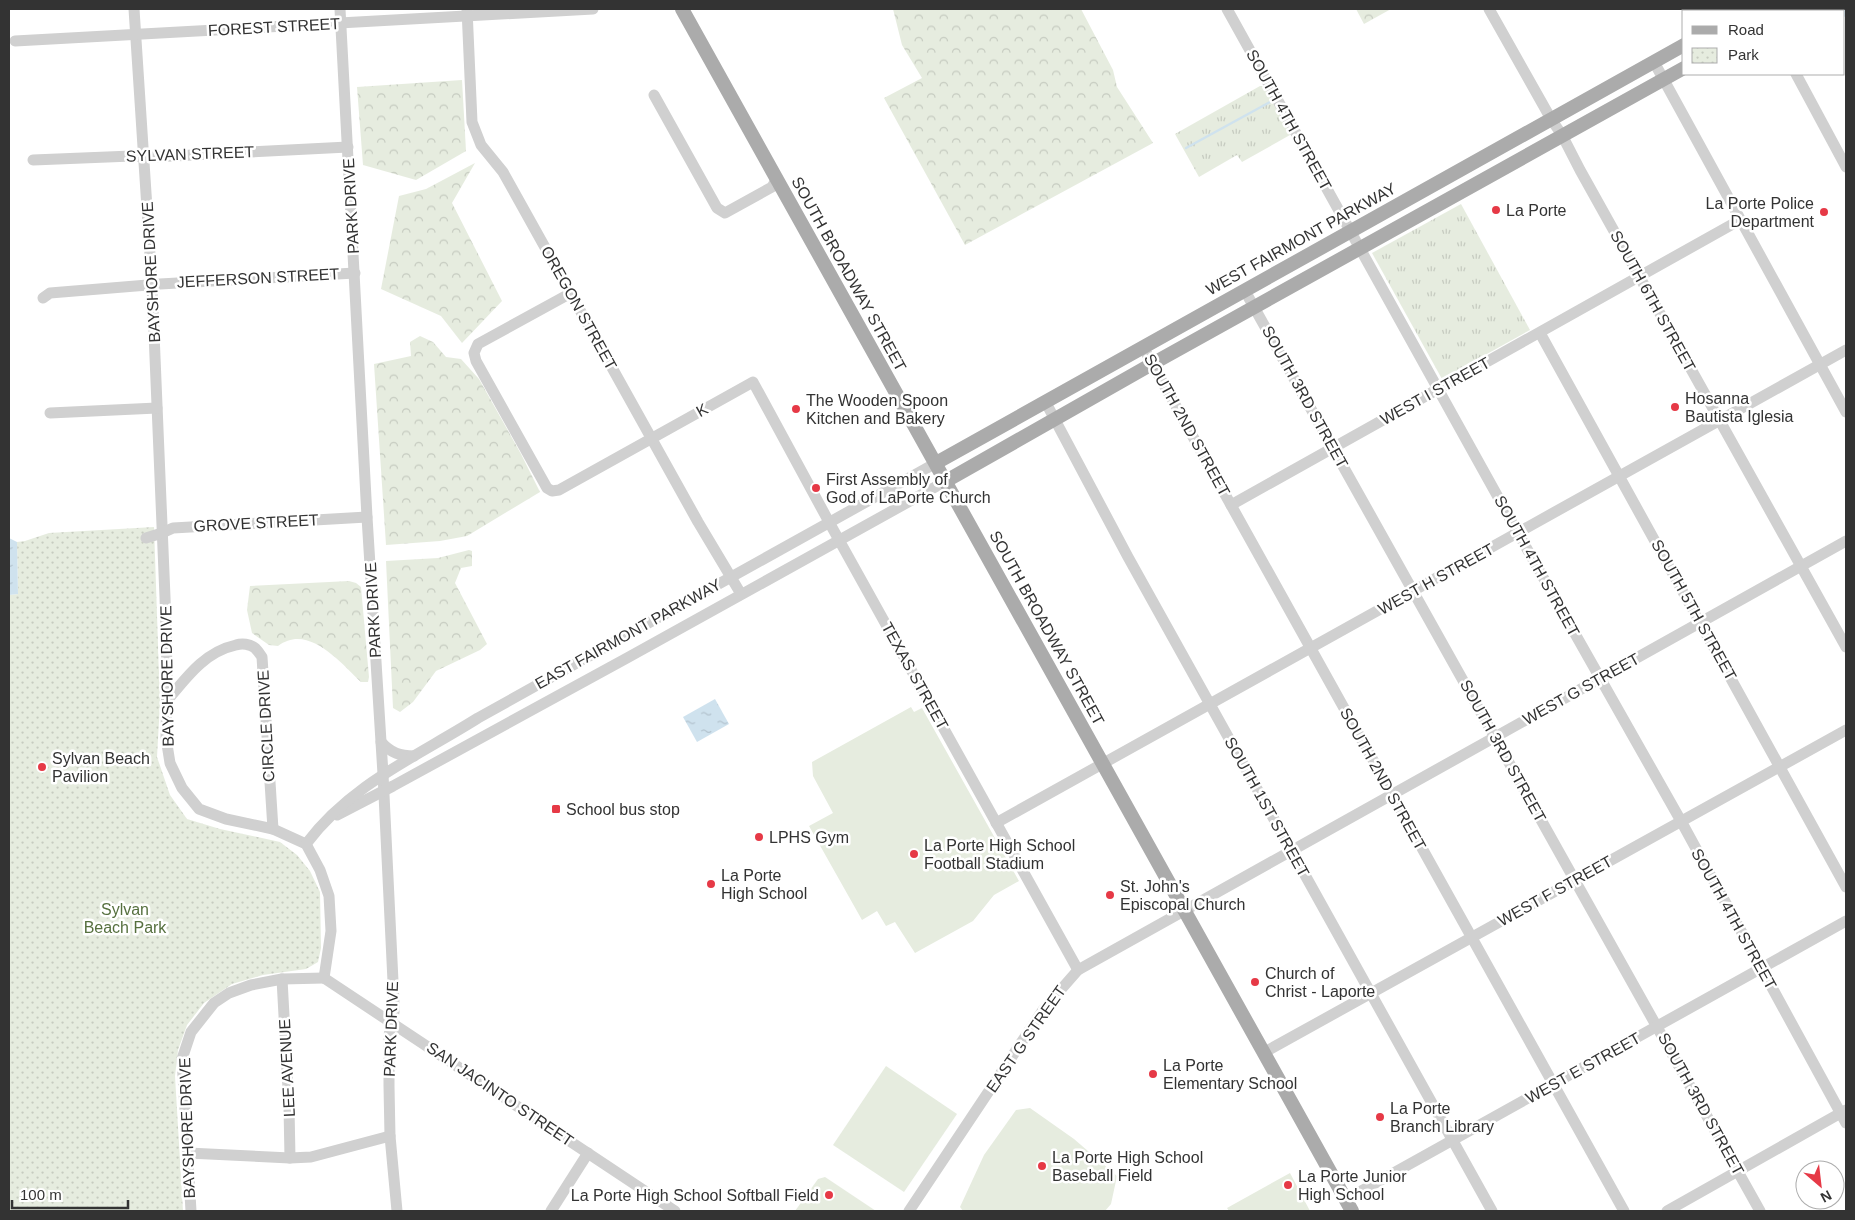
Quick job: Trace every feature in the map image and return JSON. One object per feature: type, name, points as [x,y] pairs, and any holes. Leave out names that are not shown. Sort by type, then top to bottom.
[{"type":"main road","name":"SOUTH BROADWAY STREET","points":[[682,9],[1349,1206]]},
{"type":"main road","name":"WEST FAIRMONT PARKWAY","points":[[936,463],[1682,46]]},
{"type":"main road","points":[[946,481],[1255,306],[1682,69]]},
{"type":"main road","points":[[1452,175],[1461,191]]},
{"type":"main road","points":[[993,431],[1004,448]]},
{"type":"street","name":"BAYSHORE DRIVE","points":[[134,9],[152,285],[165,597],[166,738],[170,763],[175,777],[198,809],[210,814],[273,829],[306,844]]},
{"type":"street","name":"PARK DRIVE","points":[[340,9],[367,517],[384,791],[394,1006],[389,1035],[390,1136],[397,1211]]},
{"type":"street","name":"FOREST STREET","points":[[14,41],[342,23],[467,12],[592,9]]},
{"type":"street","name":"SOUTH 4TH STREET","points":[[1227,9],[1844,1115]]},
{"type":"street","name":"SOUTH 6TH STREET","points":[[1489,9],[1562,135],[1846,647]]},
{"type":"street","name":"OREGON STREET","points":[[467,12],[472,122],[481,145],[503,172],[741,594]]},
{"type":"street","points":[[1654,62],[1846,412]]},
{"type":"street","points":[[1797,75],[1846,166]]},
{"type":"street","points":[[654,95],[717,208],[725,213],[772,187],[776,180]]},
{"type":"street","name":"SYLVAN STREET","points":[[33,160],[348,147]]},
{"type":"street","name":"WEST I STREET","points":[[1231,505],[1740,220]]},
{"type":"street","name":"JEFFERSON STREET","points":[[43,298],[50,293],[355,273]]},
{"type":"street","name":"SOUTH 3RD STREET","points":[[1245,290],[1760,1211]]},
{"type":"street","name":"K","points":[[571,293],[478,344],[474,353],[476,361],[547,488],[552,491],[559,490],[753,382]]},
{"type":"street","name":"SOUTH 5TH STREET","points":[[1540,333],[1846,887]]},
{"type":"street","name":"SOUTH 2ND STREET","points":[[1143,347],[1624,1211]]},
{"type":"street","name":"WEST H STREET","points":[[996,823],[1846,350]]},
{"type":"street","name":"TEXAS STREET","points":[[753,382],[828,522],[840,540],[1078,970]]},
{"type":"street","name":"SOUTH 1ST STREET","points":[[1045,402],[1053,420],[1210,705],[1492,1211]]},
{"type":"street","points":[[50,413],[156,408]]},
{"type":"street","name":"EAST FAIRMONT PARKWAY","points":[[306,844],[342,804],[383,774],[478,718],[936,463]]},
{"type":"street","name":"EAST FAIRMONT PARKWAY","points":[[330,819],[627,658],[946,481]]},
{"type":"street","name":"GROVE STREET","points":[[146,538],[173,528],[367,517]]},
{"type":"street","name":"WEST G STREET","points":[[1184,910],[1846,541]]},
{"type":"street","points":[[618,640],[627,658]]},
{"type":"street","name":"CIRCLE DRIVE","points":[[166,702],[197,666],[211,655],[225,647],[242,643],[254,647],[262,657],[273,829]]},
{"type":"street","name":"WEST F STREET","points":[[1263,1053],[1846,730]]},
{"type":"street","points":[[381,742],[391,752],[404,756],[416,756]]},
{"type":"street","points":[[358,803],[374,806],[384,816]]},
{"type":"street","points":[[306,844],[320,870],[329,896],[331,931],[324,978]]},
{"type":"street","name":"EAST G STREET","points":[[909,1211],[1043,1010],[1078,970],[1184,910]]},
{"type":"street","name":"WEST E STREET","points":[[1349,1206],[1452,1141],[1846,920]]},
{"type":"street","name":"BAYSHORE DRIVE","points":[[191,1211],[182,1058],[191,1032],[214,1003],[229,993],[251,984],[282,979],[324,978]]},
{"type":"street","name":"SAN JACINTO STREET","points":[[324,978],[675,1211]]},
{"type":"street","name":"LEE AVENUE","points":[[282,979],[290,1158]]},
{"type":"street","points":[[1667,1211],[1844,1115]]},
{"type":"street","points":[[188,1153],[290,1158],[329,1153],[390,1136]]},
{"type":"street","points":[[551,1211],[588,1153]]},
{"type":"green space","points":[[893,9],[1081,9],[1113,70],[1117,87],[1153,143],[965,245],[884,98],[922,78],[902,45]]},
{"type":"green space","points":[[1356,9],[1391,9],[1364,24]]},
{"type":"green space","points":[[462,80],[466,151],[416,180],[363,165],[357,87]]},
{"type":"green space","points":[[1260,86],[1266,86],[1291,131],[1290,135],[1242,162],[1237,155],[1199,177],[1175,134]]},
{"type":"green space","points":[[475,163],[452,203],[502,301],[462,343],[441,316],[381,289],[399,196],[426,189]]},
{"type":"green space","points":[[1461,204],[1530,330],[1442,379],[1372,253]]},
{"type":"green space","points":[[420,336],[433,342],[446,357],[461,359],[479,379],[540,492],[467,536],[440,541],[386,545],[374,364],[411,356],[410,342]]},
{"type":"green space","name":"Sylvan Beach Park","points":[[154,527],[160,703],[157,757],[170,795],[187,819],[220,829],[280,842],[297,855],[310,871],[320,892],[321,948],[318,962],[306,969],[263,975],[232,984],[204,1003],[187,1025],[178,1050],[175,1076],[183,1211],[9,1211],[9,595],[18,594],[17,542],[49,533]]},
{"type":"green space","points":[[469,550],[472,551],[472,566],[461,568],[455,583],[487,644],[480,650],[436,671],[413,702],[400,712],[393,708],[386,561],[438,558]]},
{"type":"green space","points":[[349,581],[361,587],[368,682],[361,682],[333,656],[312,642],[301,639],[289,640],[278,646],[269,645],[252,633],[247,610],[250,586]]},
{"type":"green space","name":"La Porte High School Football Stadium","points":[[911,707],[914,712],[922,708],[1019,881],[994,895],[973,921],[915,953],[895,922],[886,926],[877,911],[862,920],[809,826],[833,813],[813,776],[812,762]]},
{"type":"green space","points":[[886,1066],[957,1114],[904,1192],[833,1145]]},
{"type":"green space","name":"La Porte High School Baseball Field","points":[[1030,1108],[1074,1139],[1117,1176],[1111,1204],[1105,1211],[963,1211],[960,1207],[984,1155],[1016,1110]]},
{"type":"green space","points":[[1290,1173],[1310,1211],[1229,1211],[1227,1208]]},
{"type":"green space","name":"La Porte High School Softball Field","points":[[825,1177],[876,1211],[795,1211],[818,1179]]},
{"type":"water","points":[[9,538],[17,542],[18,594],[9,595]]},
{"type":"water","points":[[715,699],[729,724],[697,742],[683,717]]},
{"type":"waterway","points":[[1186,148],[1270,102]]},
{"type":"place","name":"La Porte","points":[[1496,210]]},
{"type":"place","name":"La Porte Police Department","points":[[1824,212]]},
{"type":"place","name":"Hosanna Bautista Iglesia","points":[[1675,407]]},
{"type":"place","name":"The Wooden Spoon Kitchen and Bakery","points":[[796,409]]},
{"type":"place","name":"First Assembly of God of LaPorte Church","points":[[816,488]]},
{"type":"place","name":"Sylvan Beach Pavilion","points":[[42,767]]},
{"type":"place","name":"School bus stop","points":[[556,809]]},
{"type":"place","name":"LPHS Gym","points":[[759,837]]},
{"type":"place","name":"La Porte High School Football Stadium","points":[[914,854]]},
{"type":"place","name":"La Porte High School","points":[[711,884]]},
{"type":"place","name":"St. John's Episcopal Church","points":[[1110,895]]},
{"type":"place","name":"Church of Christ - Laporte","points":[[1255,982]]},
{"type":"place","name":"La Porte Elementary School","points":[[1153,1074]]},
{"type":"place","name":"La Porte Branch Library","points":[[1380,1117]]},
{"type":"place","name":"La Porte High School Baseball Field","points":[[1042,1166]]},
{"type":"place","name":"La Porte Junior High School","points":[[1288,1185]]},
{"type":"place","name":"La Porte High School Softball Field","points":[[829,1195]]}]
